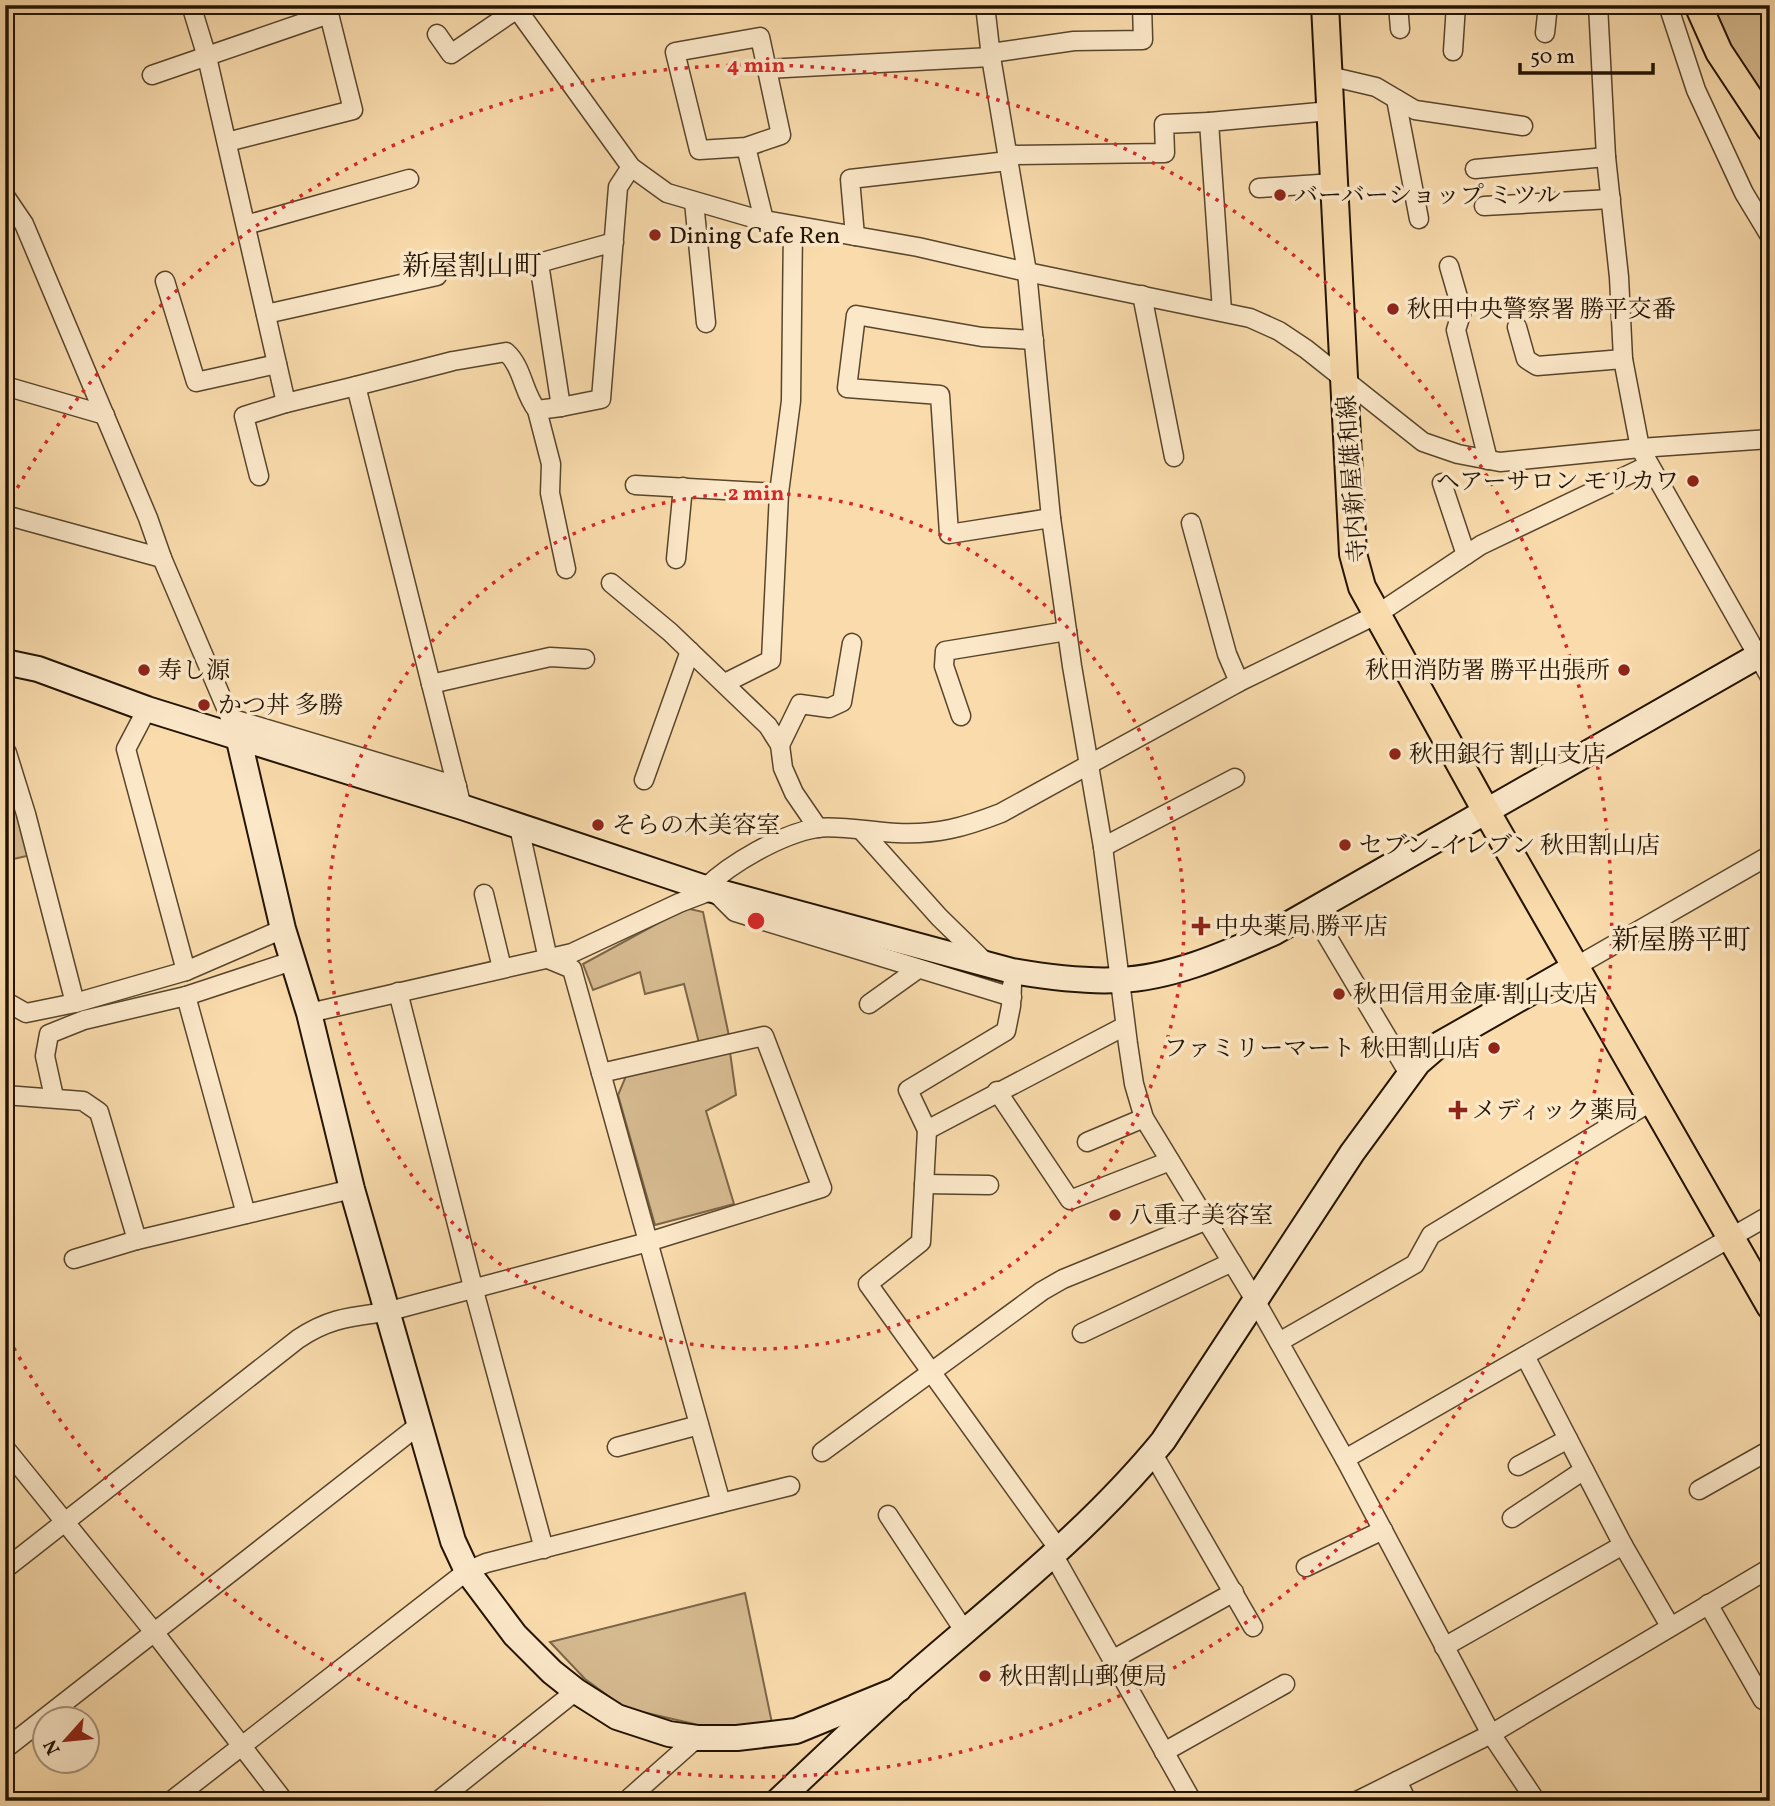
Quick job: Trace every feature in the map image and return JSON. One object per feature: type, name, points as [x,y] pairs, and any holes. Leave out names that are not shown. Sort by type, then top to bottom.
[{"type":"main road","name":"寺内新屋雄和線","points":[[1325,5],[1353,554],[1362,587],[1486,811],[1770,1306]]},
{"type":"main road","points":[[1698,5],[1719,52],[1770,129]]},
{"type":"street","points":[[191,5],[207,57],[286,403]]},
{"type":"street","points":[[985,5],[1027,272],[1051,519],[1090,763],[1134,1084],[1144,1118],[1255,1300],[1345,1459],[1491,1734],[1536,1801]]},
{"type":"street","points":[[767,69],[991,55],[1074,41],[1143,40],[1142,5]]},
{"type":"street","points":[[1398,5],[1400,29]]},
{"type":"street","points":[[1453,51],[1456,5]]},
{"type":"street","points":[[1545,33],[1548,5]]},
{"type":"street","points":[[5,662],[38,669],[147,709],[234,727],[459,796],[519,827],[709,889],[1000,968],[1053,978],[1120,980],[1166,972],[1226,953],[1273,933],[1486,811],[1766,661],[1640,448],[1623,359],[1619,277],[1606,157],[1598,5]]},
{"type":"street","points":[[1668,5],[1696,90],[1744,193],[1770,236]]},
{"type":"street","points":[[438,34],[451,54],[516,7],[631,167],[667,193],[764,220],[918,247],[1250,318],[1279,331],[1306,349],[1423,442],[1458,454],[1500,462],[1770,439]]},
{"type":"street","points":[[152,75],[329,14],[353,110],[227,142]]},
{"type":"street","points":[[760,37],[781,135],[746,147],[699,150],[675,52],[760,37]]},
{"type":"street","points":[[1329,76],[1376,87],[1415,110],[1523,126]]},
{"type":"street","points":[[1396,99],[1419,219]]},
{"type":"street","points":[[855,236],[850,179],[1008,158],[1165,153],[1164,124],[1330,111]]},
{"type":"street","points":[[1209,122],[1222,312]]},
{"type":"street","points":[[746,147],[764,220]]},
{"type":"street","points":[[1475,169],[1606,157]]},
{"type":"street","points":[[537,410],[601,399],[618,187],[631,167]]},
{"type":"street","points":[[246,225],[409,179]]},
{"type":"street","points":[[1259,188],[1334,183]]},
{"type":"street","points":[[5,196],[24,224],[234,727],[283,929],[309,1013],[352,1189],[453,1541],[467,1571],[515,1635],[552,1672],[617,1717],[669,1734],[697,1738],[737,1738],[796,1731],[899,1689]]},
{"type":"street","points":[[1484,206],[1611,199]]},
{"type":"street","points":[[694,202],[706,323]]},
{"type":"street","points":[[724,683],[771,660],[779,493],[791,401],[793,226]]},
{"type":"street","points":[[561,407],[539,263],[614,242]]},
{"type":"street","points":[[1449,266],[1462,311],[1457,330],[1488,460]]},
{"type":"street","points":[[266,314],[437,276]]},
{"type":"street","points":[[165,281],[196,382],[277,364]]},
{"type":"street","points":[[1142,295],[1174,457]]},
{"type":"street","points":[[1034,340],[982,337],[856,315],[847,388],[940,395],[949,534],[1051,519]]},
{"type":"street","points":[[1517,327],[1526,359],[1537,366],[1623,359]]},
{"type":"street","points":[[259,476],[244,416],[453,361],[506,352],[514,359],[531,402],[537,410],[551,464],[550,493],[566,569]]},
{"type":"street","points":[[5,386],[105,415]]},
{"type":"street","points":[[356,386],[459,796]]},
{"type":"street","points":[[309,1013],[572,953],[709,889],[722,872],[774,842],[818,828],[926,834],[959,829],[1001,813],[1239,682],[1376,615],[1481,545],[1649,465]]},
{"type":"street","points":[[1442,484],[1466,555]]},
{"type":"street","points":[[635,485],[779,493]]},
{"type":"street","points":[[676,559],[683,487]]},
{"type":"street","points":[[5,515],[162,558]]},
{"type":"street","points":[[1191,523],[1227,654],[1239,682]]},
{"type":"street","points":[[611,583],[690,651],[768,726],[780,745],[783,768],[794,793],[818,828]]},
{"type":"street","points":[[961,716],[944,666],[945,651],[1067,631]]},
{"type":"street","points":[[780,745],[800,704],[829,708],[842,702],[852,643]]},
{"type":"street","points":[[644,780],[690,651]]},
{"type":"street","points":[[431,684],[550,657],[585,659]]},
{"type":"street","points":[[147,709],[126,749],[186,971]]},
{"type":"street","points":[[5,752],[26,814],[75,1003]]},
{"type":"street","points":[[1102,847],[1235,778]]},
{"type":"street","points":[[519,827],[548,959]]},
{"type":"street","points":[[862,831],[939,916],[1000,968],[1012,997],[1006,1031],[908,1090],[927,1130],[921,1242],[868,1284],[1057,1553],[1112,1660],[1192,1801]]},
{"type":"street","points":[[778,1801],[899,1689],[1057,1553],[1128,1483],[1164,1441],[1352,1153],[1418,1063],[1440,1044],[1770,855]]},
{"type":"street","points":[[709,889],[735,912],[1012,997]]},
{"type":"street","points":[[484,894],[502,968]]},
{"type":"street","points":[[1312,911],[1409,1074]]},
{"type":"street","points":[[5,1001],[26,1013],[75,1003],[186,971],[283,929]]},
{"type":"street","points":[[548,959],[572,969],[721,1503]]},
{"type":"street","points":[[54,1097],[45,1056],[49,1034],[84,1020],[186,996],[292,961]]},
{"type":"street","points":[[869,1004],[918,968]]},
{"type":"street","points":[[398,992],[473,1287],[544,1549]]},
{"type":"street","points":[[186,996],[246,1214]]},
{"type":"street","points":[[927,1130],[996,1091],[1125,1026]]},
{"type":"street","points":[[5,1569],[318,1326],[345,1318],[386,1312],[648,1242],[822,1188],[764,1036],[601,1073]]},
{"type":"street","points":[[996,1091],[1070,1200],[1170,1161]]},
{"type":"street","points":[[5,1095],[83,1101],[99,1112],[137,1240]]},
{"type":"street","points":[[1279,1342],[1415,1264],[1431,1235],[1652,1101]]},
{"type":"street","points":[[1087,1142],[1144,1118]]},
{"type":"street","points":[[924,1184],[989,1185]]},
{"type":"street","points":[[74,1259],[137,1240],[352,1189]]},
{"type":"street","points":[[1345,1459],[1770,1215]]},
{"type":"street","points":[[822,1452],[931,1371],[1063,1279],[1200,1223]]},
{"type":"street","points":[[1083,1333],[1232,1262]]},
{"type":"street","points":[[1525,1356],[1623,1545],[1670,1626]]},
{"type":"street","points":[[5,1748],[419,1425]]},
{"type":"street","points":[[617,1447],[699,1425]]},
{"type":"street","points":[[1518,1466],[1568,1439]]},
{"type":"street","points":[[5,1448],[154,1632],[284,1801]]},
{"type":"street","points":[[1699,1490],[1770,1450]]},
{"type":"street","points":[[1153,1454],[1253,1627]]},
{"type":"street","points":[[1512,1518],[1584,1470]]},
{"type":"street","points":[[171,1801],[467,1571],[486,1563],[790,1486]]},
{"type":"street","points":[[888,1515],[965,1632]]},
{"type":"street","points":[[1306,1567],[1383,1530]]},
{"type":"street","points":[[1444,1647],[1623,1545]]},
{"type":"street","points":[[1357,1801],[1491,1734],[1770,1568]]},
{"type":"street","points":[[1112,1660],[1234,1592]]},
{"type":"street","points":[[1708,1604],[1763,1700]]},
{"type":"street","points":[[1164,1752],[1285,1684]]},
{"type":"street","points":[[438,1801],[576,1691]]},
{"type":"street","points":[[626,1801],[697,1738]]},
{"type":"street","points":[[1397,1781],[1407,1801]]},
{"type":"shaded area","points":[[1712,5],[1770,5],[1770,111],[1725,44]]},
{"type":"shaded area","points":[[20,805],[31,855],[5,861],[5,809]]},
{"type":"shaded area","points":[[686,908],[703,912],[729,1036],[699,1043],[684,984],[645,994],[640,972],[593,990],[583,964]]},
{"type":"shaded area","points":[[730,1052],[736,1095],[706,1111],[734,1204],[655,1225],[618,1095],[626,1076]]},
{"type":"shaded area","points":[[745,1593],[772,1723],[716,1729],[625,1708],[585,1679],[550,1642]]},
{"type":"place","name":"バーバーショップ ミツル","points":[[1280,195]]},
{"type":"place","name":"Dining Cafe Ren","points":[[655,235]]},
{"type":"place","name":"秋田中央警察署 勝平交番","points":[[1393,309]]},
{"type":"place","name":"ヘアーサロン モリカワ","points":[[1693,481]]},
{"type":"place","name":"寿し源","points":[[144,670]]},
{"type":"place","name":"秋田消防署 勝平出張所","points":[[1624,670]]},
{"type":"place","name":"かつ丼 多勝","points":[[204,705]]},
{"type":"place","name":"秋田銀行 割山支店","points":[[1395,754]]},
{"type":"place","name":"そらの木美容室","points":[[598,825]]},
{"type":"place","name":"セブン-イレブン 秋田割山店","points":[[1345,845]]},
{"type":"place","name":"中央薬局 勝平店","points":[[1201,926]]},
{"type":"place","name":"秋田信用金庫 割山支店","points":[[1339,994]]},
{"type":"place","name":"ファミリーマート 秋田割山店","points":[[1494,1048]]},
{"type":"place","name":"メディック薬局","points":[[1458,1110]]},
{"type":"place","name":"八重子美容室","points":[[1115,1215]]},
{"type":"place","name":"秋田割山郵便局","points":[[985,1676]]},
{"type":"district","name":"新屋割山町","points":[[472,265]]},
{"type":"district","name":"新屋勝平町","points":[[1681,939]]}]
